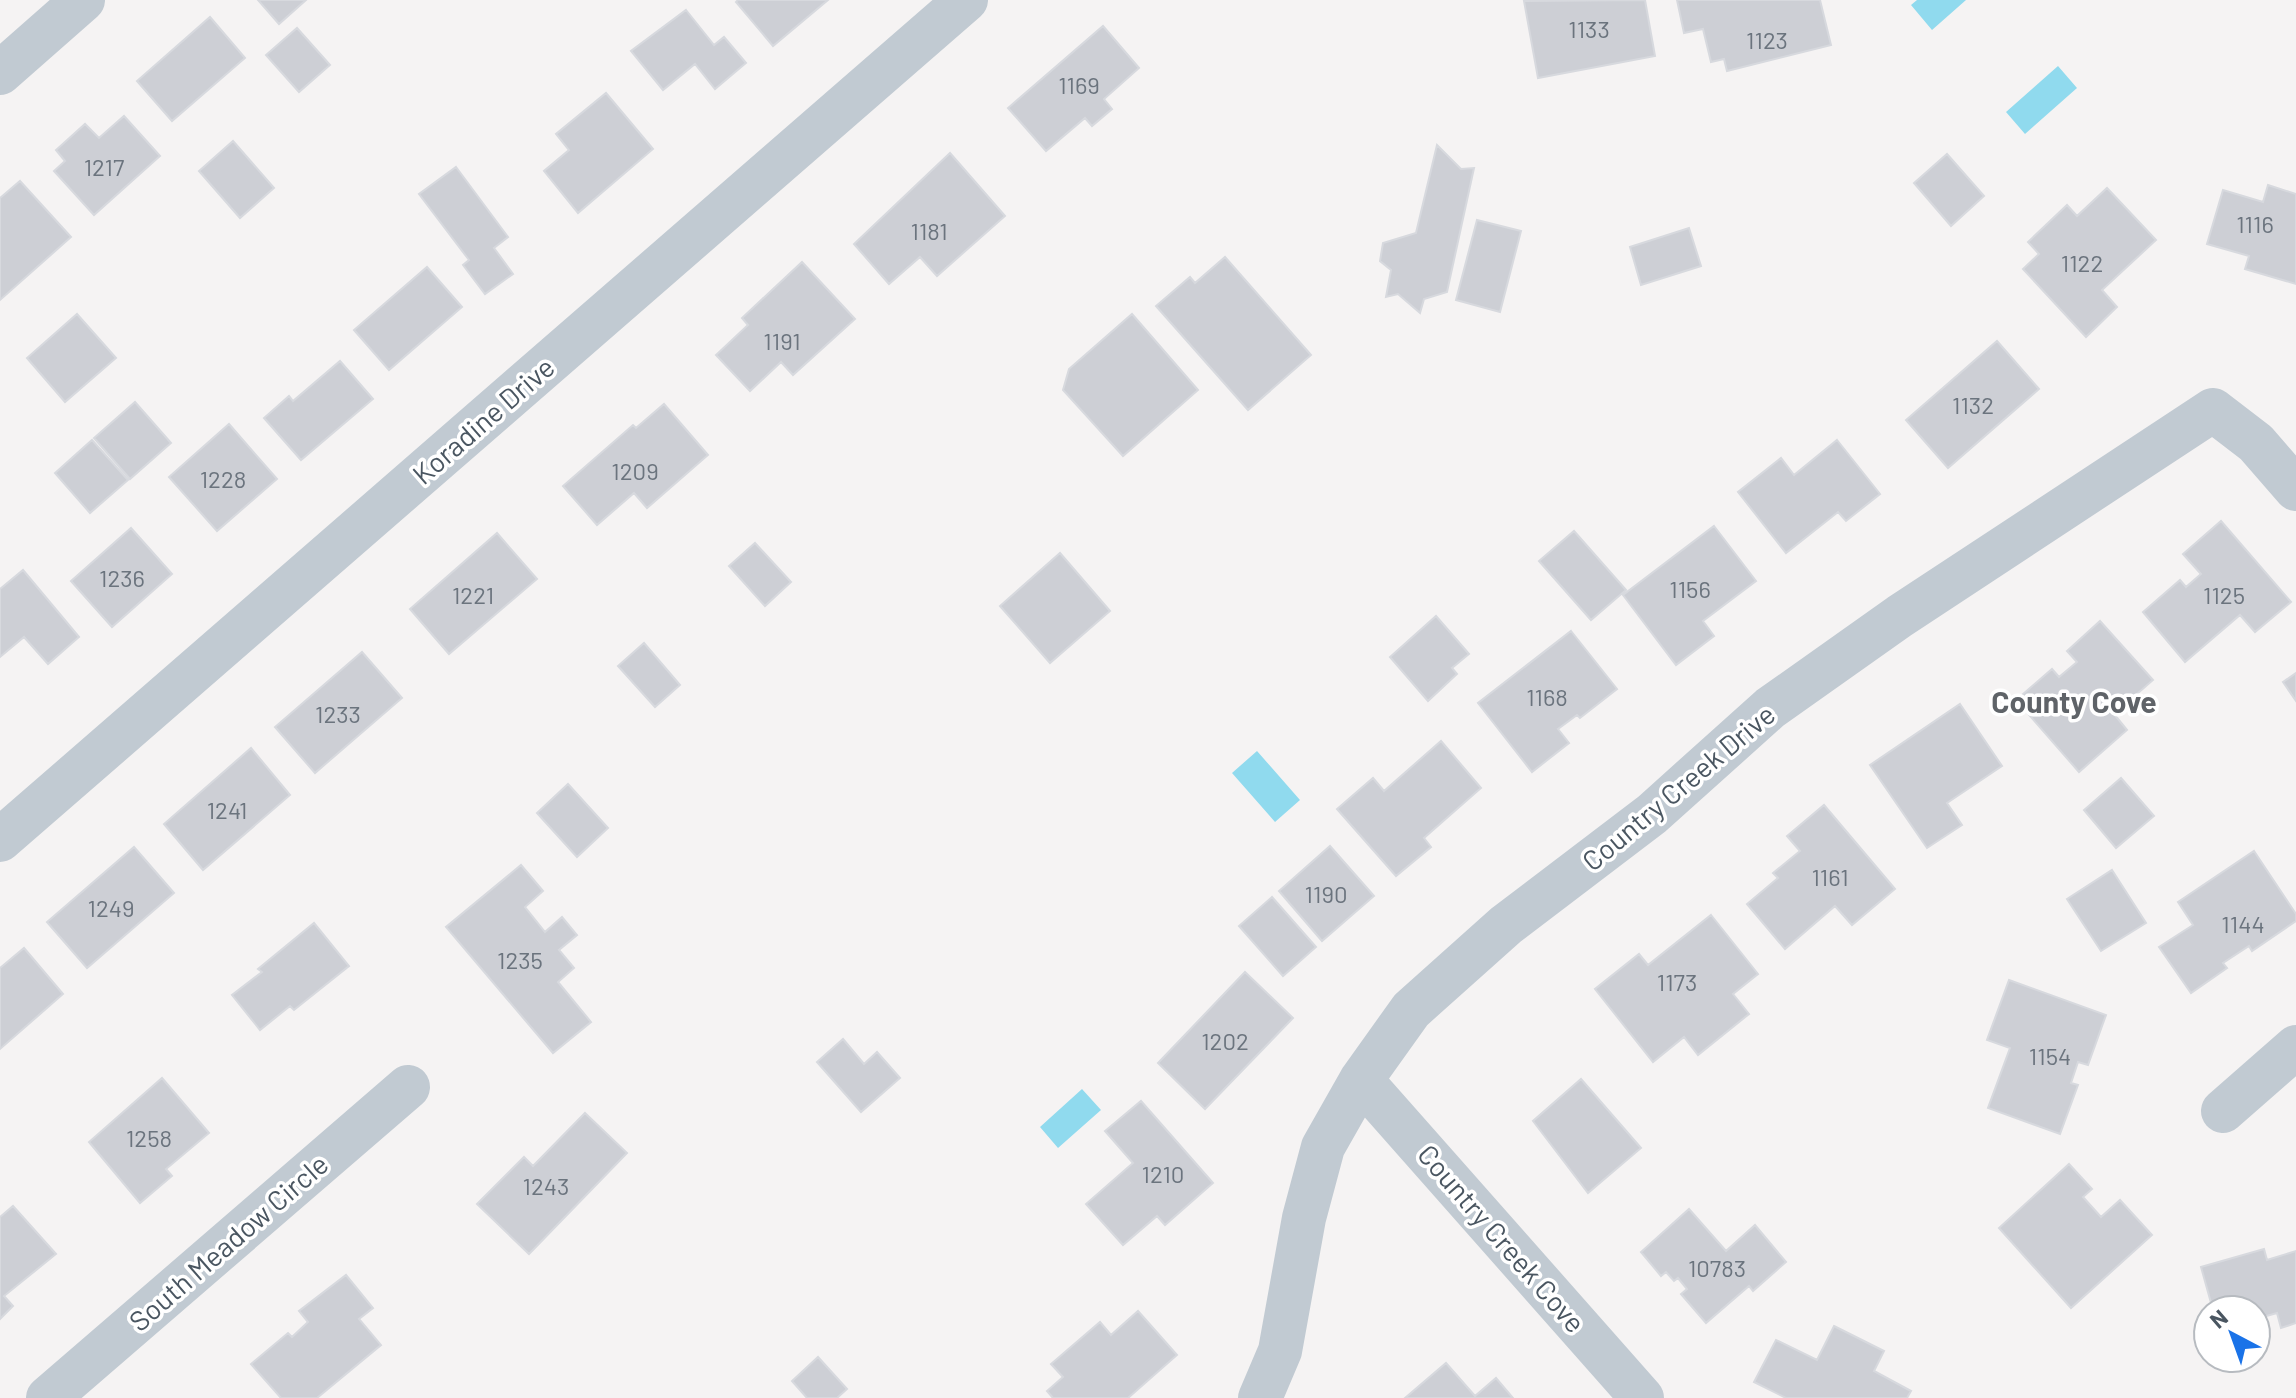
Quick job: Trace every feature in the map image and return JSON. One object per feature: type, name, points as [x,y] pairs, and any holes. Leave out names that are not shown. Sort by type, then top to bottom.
[{"type":"street","points":[[0,73],[83,0]]},
{"type":"street","name":"Koradine Drive","points":[[0,840],[966,0]]},
{"type":"street","name":"Country Creek Drive","points":[[1260,1398],[1280,1351],[1304,1218],[1323,1147],[1361,1080],[1411,1010],[1455,968],[1652,814],[1770,708],[1900,616],[2213,410],[2256,443],[2296,489]]},
{"type":"street","points":[[2223,1111],[2296,1047]]},
{"type":"street","name":"Country Creek Cove","points":[[1361,1080],[1642,1398]]},
{"type":"street","name":"South Meadow Circle","points":[[48,1398],[408,1087]]},
{"type":"water","points":[[1917,0],[1966,0],[1932,30],[1911,5]]},
{"type":"water","points":[[2058,66],[2077,88],[2025,134],[2006,112]]},
{"type":"water","points":[[1257,751],[1300,800],[1275,822],[1232,773]]},
{"type":"water","points":[[1082,1089],[1101,1110],[1058,1148],[1040,1127]]},
{"type":"building","points":[[258,0],[306,0],[279,24]]},
{"type":"building","points":[[828,0],[773,46],[736,2]]},
{"type":"building","points":[[1645,0],[1655,56],[1538,78],[1524,1]]},
{"type":"building","points":[[1677,0],[1820,0],[1831,45],[1727,71],[1724,59],[1711,62],[1703,29],[1684,33]]},
{"type":"building","points":[[686,10],[714,45],[724,37],[746,63],[715,89],[695,64],[663,90],[631,51]]},
{"type":"building","points":[[210,17],[245,58],[172,121],[137,81]]},
{"type":"building","points":[[1103,26],[1139,68],[1104,99],[1112,109],[1092,126],[1085,118],[1046,151],[1008,108]]},
{"type":"building","points":[[297,28],[330,65],[299,92],[266,55]]},
{"type":"building","points":[[606,93],[653,149],[578,213],[544,171],[569,150],[556,134]]},
{"type":"building","points":[[124,116],[160,156],[94,215],[54,171],[65,161],[56,150],[85,124],[99,138]]},
{"type":"building","points":[[233,141],[274,188],[240,218],[199,171]]},
{"type":"building","points":[[1437,145],[1461,169],[1474,168],[1447,292],[1424,299],[1420,313],[1398,294],[1386,297],[1391,270],[1380,261],[1383,243],[1416,233]]},
{"type":"building","points":[[950,153],[1005,216],[937,276],[920,257],[889,284],[854,244]]},
{"type":"building","points":[[1947,154],[1984,196],[1951,226],[1914,183]]},
{"type":"building","points":[[456,167],[508,237],[494,248],[513,274],[485,294],[463,265],[469,260],[419,194]]},
{"type":"building","points":[[20,181],[71,237],[0,300],[0,198]]},
{"type":"building","points":[[2268,185],[2296,194],[2296,284],[2245,269],[2249,256],[2207,244],[2223,190],[2263,202]]},
{"type":"building","points":[[2107,188],[2156,240],[2102,290],[2117,307],[2086,337],[2023,269],[2039,254],[2028,242],[2067,205],[2077,216]]},
{"type":"building","points":[[1477,220],[1521,231],[1500,312],[1456,300]]},
{"type":"building","points":[[1689,228],[1701,266],[1641,285],[1630,247]]},
{"type":"building","points":[[1225,257],[1311,355],[1248,410],[1156,306],[1190,277],[1195,283]]},
{"type":"building","points":[[802,262],[855,319],[793,375],[781,362],[750,391],[716,355],[748,325],[742,318]]},
{"type":"building","points":[[427,267],[462,307],[389,370],[354,330]]},
{"type":"building","points":[[77,314],[116,358],[65,402],[27,358]]},
{"type":"building","points":[[1132,314],[1198,390],[1123,456],[1063,390],[1069,369]]},
{"type":"building","points":[[1997,341],[2039,389],[1948,468],[1906,420]]},
{"type":"building","points":[[340,361],[373,399],[301,460],[264,418],[289,396],[293,401]]},
{"type":"building","points":[[135,402],[171,443],[130,479],[94,438]]},
{"type":"building","points":[[664,404],[708,455],[647,508],[634,493],[597,525],[563,486],[633,425],[636,428]]},
{"type":"building","points":[[229,424],[277,479],[217,531],[169,477]]},
{"type":"building","points":[[92,440],[128,480],[90,513],[55,473]]},
{"type":"building","points":[[1837,440],[1880,494],[1846,521],[1838,512],[1786,553],[1738,492],[1781,458],[1794,475]]},
{"type":"building","points":[[2221,521],[2291,602],[2255,632],[2240,615],[2185,662],[2143,612],[2180,580],[2186,587],[2201,574],[2183,554]]},
{"type":"building","points":[[1714,526],[1756,581],[1703,621],[1714,636],[1676,665],[1623,595]]},
{"type":"building","points":[[131,528],[172,574],[112,627],[71,581]]},
{"type":"building","points":[[1574,531],[1626,590],[1591,620],[1539,561]]},
{"type":"building","points":[[497,533],[537,579],[449,654],[410,609]]},
{"type":"building","points":[[755,543],[791,582],[765,606],[729,566]]},
{"type":"building","points":[[1060,553],[1110,611],[1050,663],[1000,606]]},
{"type":"building","points":[[23,570],[79,637],[48,664],[24,637],[0,657],[0,589]]},
{"type":"building","points":[[1436,616],[1469,654],[1452,668],[1457,674],[1428,701],[1390,657]]},
{"type":"building","points":[[2100,621],[2153,680],[2114,714],[2127,730],[2079,772],[2016,700],[2052,669],[2059,677],[2077,662],[2067,651]]},
{"type":"building","points":[[1571,631],[1617,689],[1580,718],[1577,715],[1558,729],[1569,743],[1532,772],[1478,703]]},
{"type":"building","points":[[644,643],[680,685],[655,707],[618,666]]},
{"type":"building","points":[[362,652],[402,698],[315,773],[275,727]]},
{"type":"building","points":[[2296,673],[2296,701],[2283,682]]},
{"type":"building","points":[[1960,704],[2002,766],[1947,803],[1962,825],[1927,848],[1870,765]]},
{"type":"building","points":[[1441,741],[1481,788],[1424,838],[1431,847],[1396,876],[1337,809],[1373,778],[1384,791]]},
{"type":"building","points":[[251,748],[290,795],[203,870],[164,824]]},
{"type":"building","points":[[2121,778],[2154,816],[2116,848],[2084,810]]},
{"type":"building","points":[[568,784],[608,828],[577,857],[537,813]]},
{"type":"building","points":[[1824,805],[1895,889],[1852,925],[1835,906],[1785,949],[1747,904],[1778,878],[1773,873],[1800,851],[1787,836]]},
{"type":"building","points":[[1330,846],[1374,896],[1322,941],[1279,891]]},
{"type":"building","points":[[134,847],[174,893],[87,968],[47,922]]},
{"type":"building","points":[[2254,851],[2296,914],[2296,921],[2252,951],[2249,946],[2223,963],[2227,968],[2191,993],[2159,947],[2193,925],[2178,902]]},
{"type":"building","points":[[521,865],[543,891],[525,907],[545,932],[562,917],[577,935],[559,950],[574,968],[558,982],[591,1022],[553,1053],[446,927]]},
{"type":"building","points":[[2112,870],[2146,923],[2101,951],[2067,899]]},
{"type":"building","points":[[1272,897],[1316,947],[1283,976],[1239,926]]},
{"type":"building","points":[[1711,915],[1758,974],[1733,994],[1749,1014],[1698,1055],[1684,1037],[1653,1062],[1595,989],[1639,954],[1648,965]]},
{"type":"building","points":[[314,923],[349,966],[294,1010],[290,1006],[260,1030],[232,995],[262,972],[258,969]]},
{"type":"building","points":[[24,948],[63,994],[0,1049],[0,968]]},
{"type":"building","points":[[1245,972],[1293,1018],[1205,1109],[1158,1063]]},
{"type":"building","points":[[2009,980],[2106,1015],[2088,1065],[2078,1062],[2071,1083],[2078,1085],[2060,1134],[1988,1108],[2010,1048],[1987,1040]]},
{"type":"building","points":[[843,1039],[864,1064],[877,1052],[900,1078],[861,1112],[817,1062]]},
{"type":"building","points":[[162,1078],[209,1133],[166,1169],[172,1176],[140,1203],[89,1142]]},
{"type":"building","points":[[1581,1079],[1641,1148],[1588,1193],[1533,1121]]},
{"type":"building","points":[[1141,1101],[1213,1183],[1165,1225],[1157,1216],[1123,1245],[1086,1204],[1133,1163],[1105,1131]]},
{"type":"building","points":[[585,1113],[627,1153],[529,1254],[477,1204],[524,1157],[533,1166]]},
{"type":"building","points":[[2069,1164],[2092,1189],[2083,1197],[2101,1217],[2120,1200],[2152,1235],[2071,1308],[1999,1228]]},
{"type":"building","points":[[13,1206],[56,1254],[4,1296],[13,1306],[0,1319],[0,1217]]},
{"type":"building","points":[[1689,1209],[1726,1251],[1755,1225],[1786,1262],[1753,1291],[1749,1286],[1706,1323],[1681,1294],[1687,1289],[1678,1278],[1674,1281],[1666,1272],[1661,1276],[1641,1252]]},
{"type":"building","points":[[2264,1249],[2267,1260],[2296,1251],[2296,1323],[2281,1328],[2277,1313],[2272,1314],[2272,1294],[2209,1294],[2201,1267]]},
{"type":"building","points":[[346,1275],[373,1308],[359,1319],[381,1345],[317,1398],[281,1398],[251,1364],[288,1333],[292,1337],[308,1322],[299,1311]]},
{"type":"building","points":[[1138,1311],[1177,1355],[1128,1398],[1053,1398],[1047,1391],[1063,1377],[1051,1364],[1100,1322],[1111,1335]]},
{"type":"building","points":[[1834,1326],[1884,1351],[1874,1371],[1911,1391],[1907,1398],[1786,1398],[1754,1382],[1776,1340],[1817,1360]]},
{"type":"building","points":[[818,1357],[847,1389],[837,1398],[807,1398],[792,1381]]},
{"type":"building","points":[[1446,1363],[1475,1396],[1496,1378],[1513,1398],[1405,1398]]},
{"type":"district","name":"County Cove","points":[[2074,701]]}]
